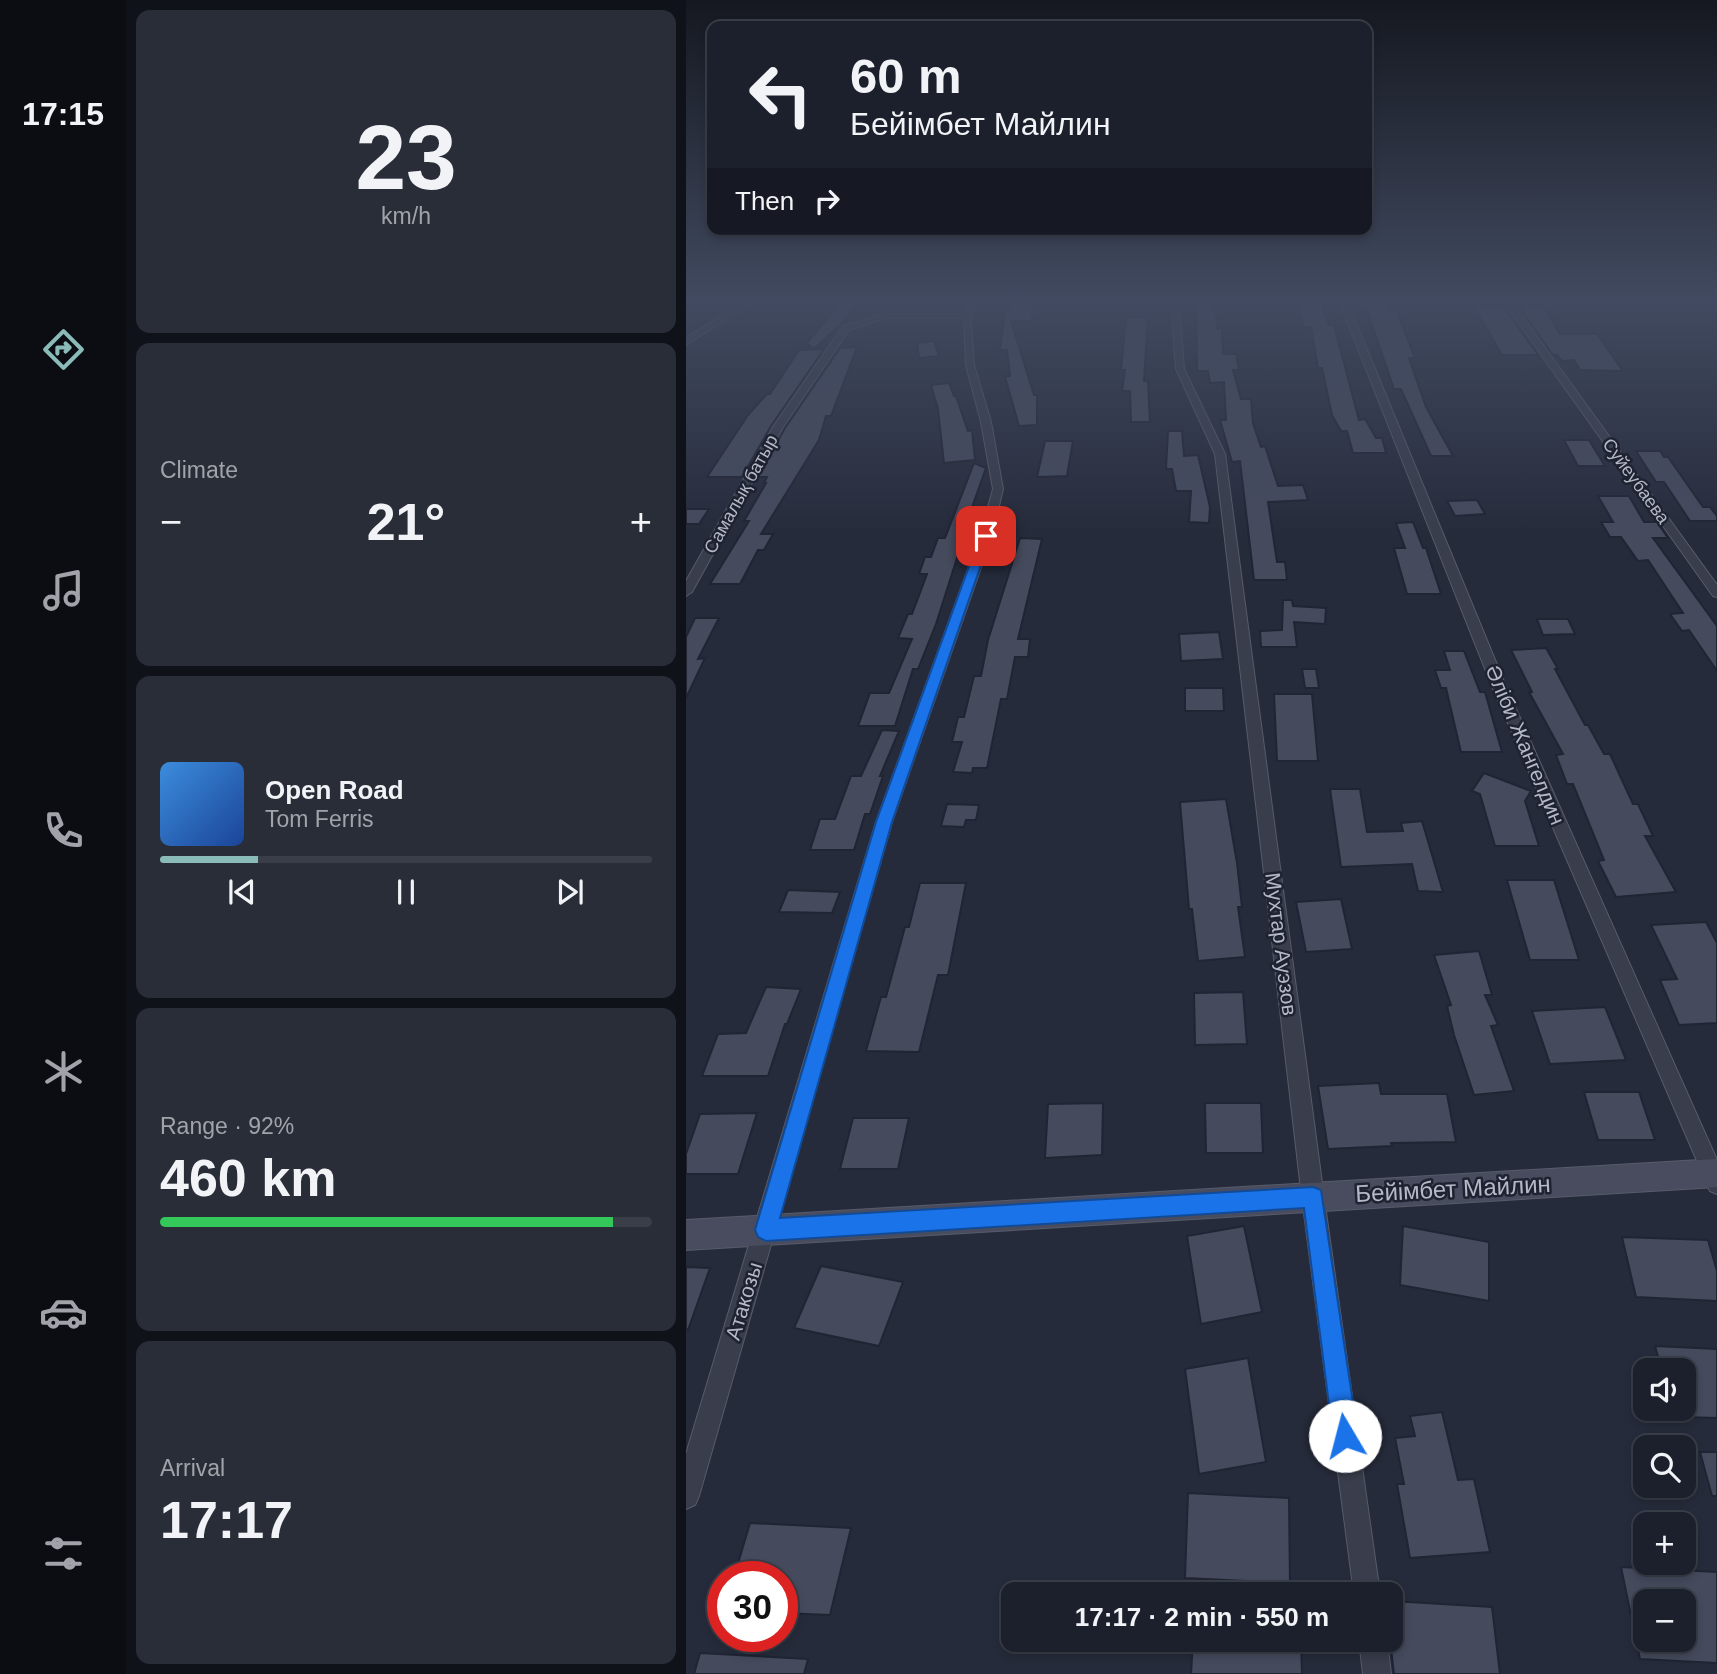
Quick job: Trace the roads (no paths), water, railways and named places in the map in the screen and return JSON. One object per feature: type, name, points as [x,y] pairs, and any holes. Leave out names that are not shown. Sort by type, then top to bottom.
[{"type":"street","name":"Самалық батыр","points":[[686,592],[778,427],[810,379]]},
{"type":"street","name":"Атакозы","points":[[686,1496],[884,822],[986,536],[998,489],[986,422],[975,379]]},
{"type":"street","name":"Мухтар Ауэзов","points":[[1185,379],[1220,454],[1313,1198],[1365,1582]]},
{"type":"street","name":"Әліби Жангелдин","points":[[1375,379],[1498,684],[1715,1177]]},
{"type":"street","name":"Суйеубаева","points":[[1563,379],[1717,593]]},
{"type":"street","name":"Бейімбет Майлин","points":[[686,1235],[1715,1177]]},
{"type":"street","points":[[1374,1652],[1377,1674]]}]
